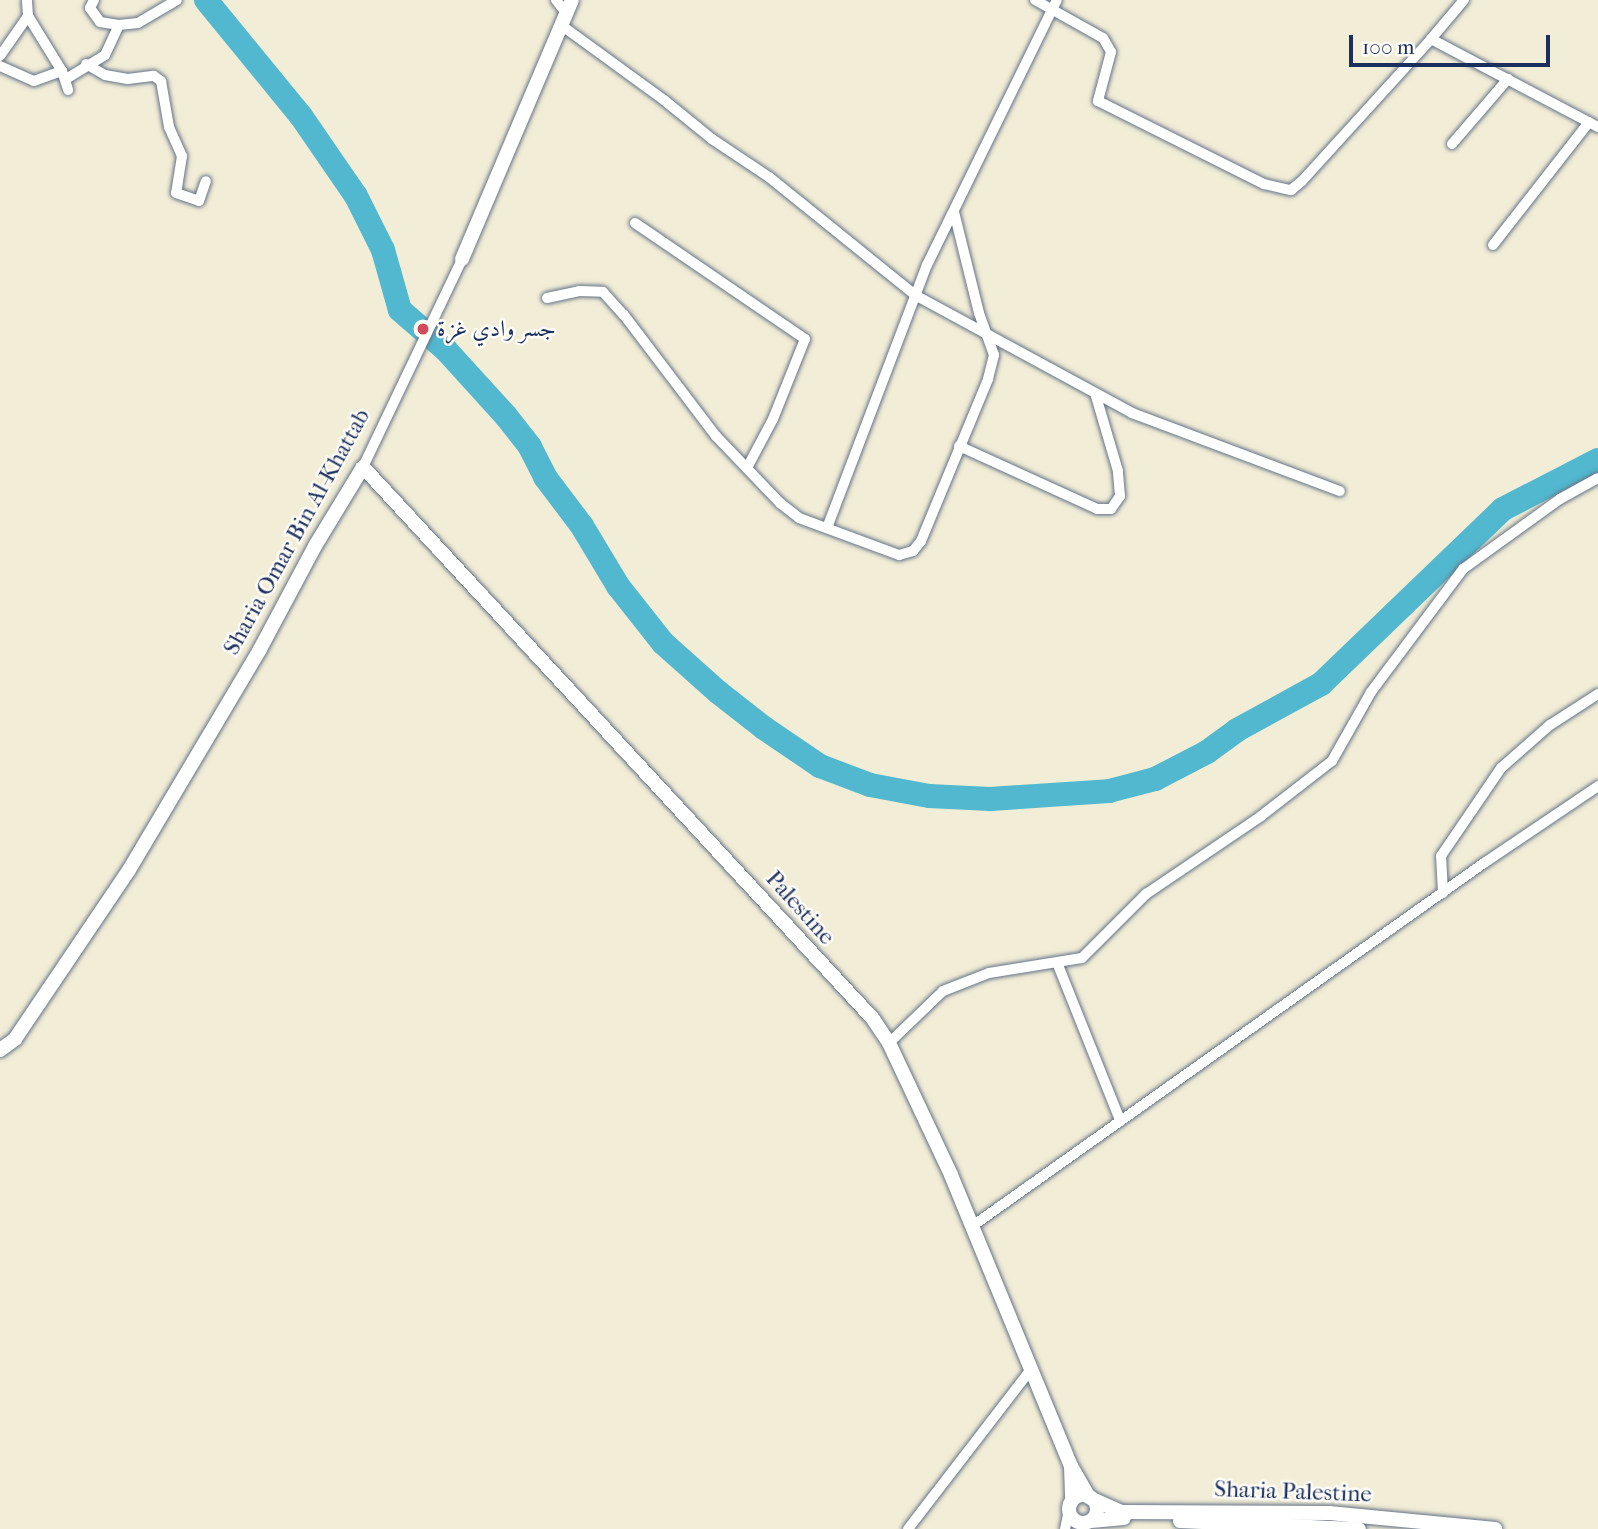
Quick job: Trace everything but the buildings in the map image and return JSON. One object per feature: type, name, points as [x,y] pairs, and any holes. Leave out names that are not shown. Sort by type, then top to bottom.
[{"type":"street","points":[[27,0],[28,16],[64,75],[68,90]]},
{"type":"street","points":[[94,0],[90,8],[100,22],[119,25],[138,23],[177,0]]},
{"type":"street","points":[[556,0],[664,100],[712,139],[769,177],[915,295],[1132,413],[1340,491]]},
{"type":"street","points":[[1035,0],[1052,12],[1103,38],[1111,52],[1098,102],[1264,184],[1291,190],[1336,147],[1464,0]]},
{"type":"street","points":[[827,528],[915,295],[1057,0]]},
{"type":"street","name":"Sharia Omar Bin Al-Khattab","points":[[0,1050],[15,1039],[63,964],[129,870],[259,651],[315,545],[363,467],[462,259],[566,12]]},
{"type":"street","points":[[0,56],[28,16]]},
{"type":"street","points":[[0,66],[34,81],[77,74],[86,64],[105,55],[119,25]]},
{"type":"street","points":[[1431,39],[1594,125],[1493,245]]},
{"type":"street","points":[[86,64],[105,75],[128,79],[154,76],[161,81],[169,127],[182,156],[176,193],[199,201],[206,181]]},
{"type":"street","points":[[1452,144],[1508,79]]},
{"type":"street","points":[[547,298],[579,291],[603,292],[624,315],[716,436],[799,518],[899,555],[912,551],[921,541],[988,379],[994,355],[979,313],[954,212]]},
{"type":"street","points":[[635,223],[804,340],[773,419],[747,468]]},
{"type":"street","points":[[959,446],[1097,509],[1111,509],[1119,496],[1118,471],[1094,393]]},
{"type":"street","name":"Palestine","points":[[363,467],[873,1019],[889,1043],[971,1227],[1071,1466],[1091,1498]]},
{"type":"street","points":[[889,1043],[943,991],[989,973],[1082,958],[1146,894],[1261,816],[1332,761],[1371,692],[1463,569],[1560,499],[1598,478]]},
{"type":"street","points":[[1443,893],[1441,856],[1501,768],[1550,725],[1598,694]]},
{"type":"street","points":[[971,1227],[1598,786]]},
{"type":"street","points":[[1058,965],[1120,1120]]},
{"type":"street","points":[[908,1529],[1031,1369]]},
{"type":"street","name":"Palestine","points":[[1070,1505],[1071,1466]]},
{"type":"street","points":[[1065,1529],[1070,1505],[1081,1495],[1091,1498],[1097,1510],[1086,1524]]},
{"type":"street","name":"Sharia Palestine","points":[[1091,1498],[1121,1512],[1329,1513],[1495,1529]]},
{"type":"street","points":[[1070,1505],[1075,1521],[1086,1524],[1124,1518],[1359,1529]]},
{"type":"waterway","points":[[206,0],[301,116],[356,196],[383,250],[400,310],[446,350],[506,416],[530,447],[545,477],[582,526],[618,586],[663,643],[764,728],[820,766],[870,785],[929,796],[990,799],[1109,791],[1155,779],[1207,752],[1237,730],[1321,684],[1503,509],[1598,460]]},
{"type":"place","name":"جسر وادي غزة","points":[[423,329]]}]
